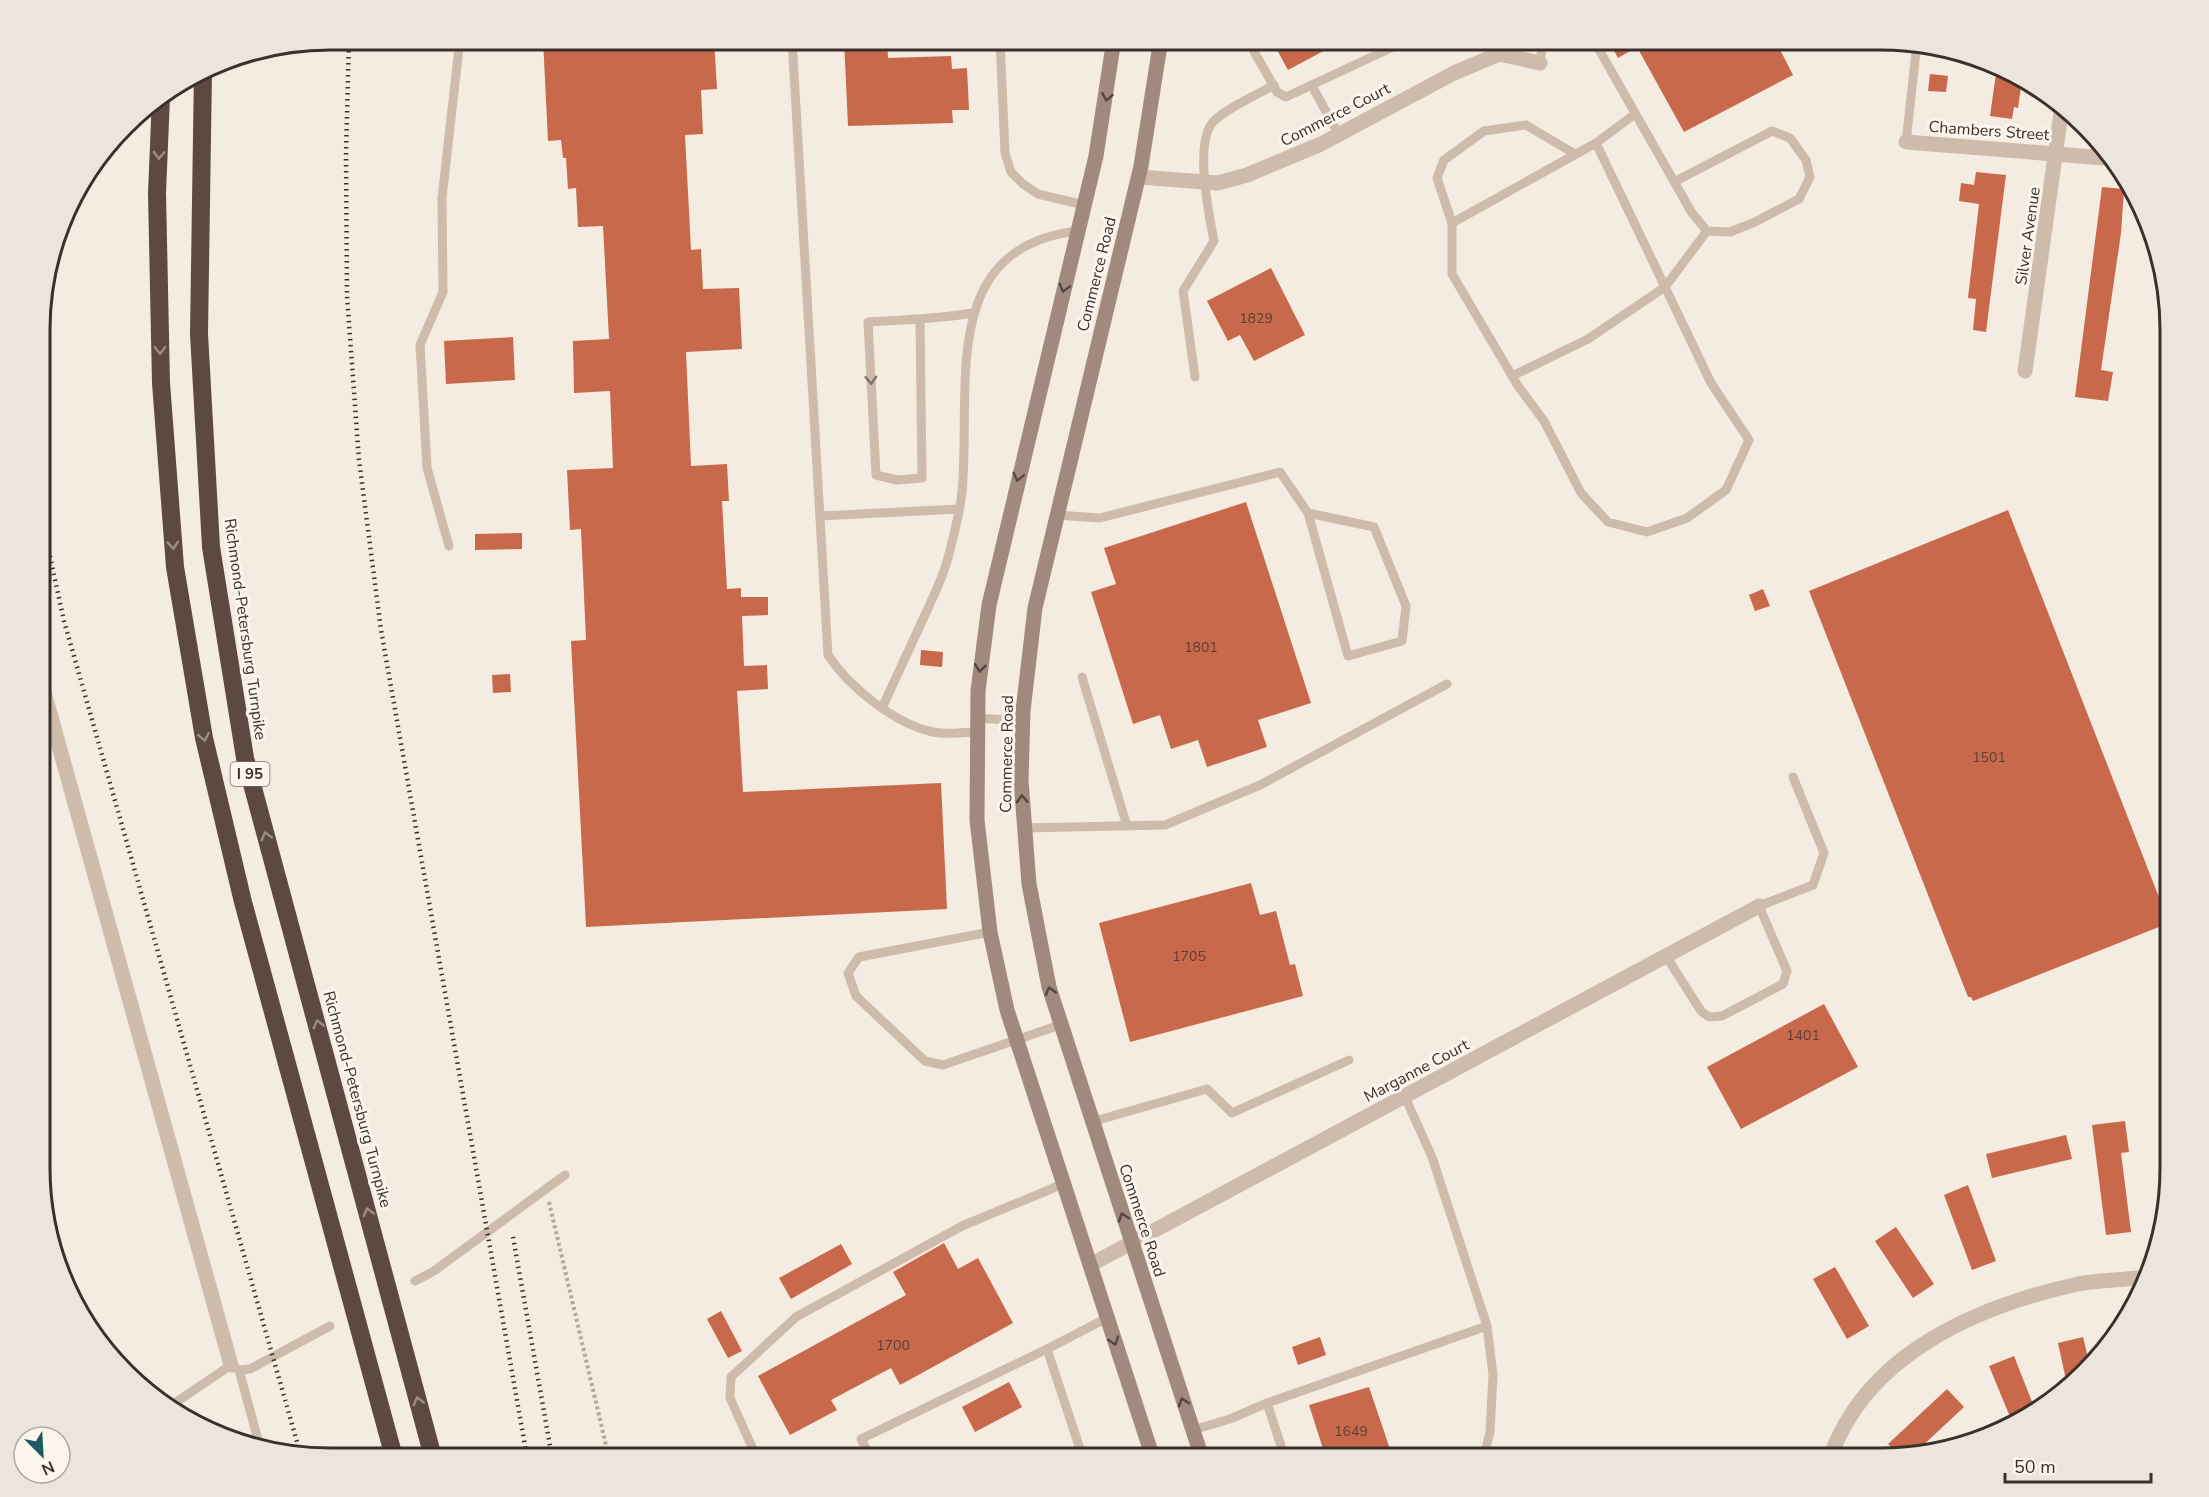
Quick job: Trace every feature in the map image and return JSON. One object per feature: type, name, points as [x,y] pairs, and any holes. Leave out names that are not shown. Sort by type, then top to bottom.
[{"type":"highway","name":"Richmond-Petersburg Turnpike","points":[[203,79],[199,334],[211,547],[243,747],[431,1448]]},
{"type":"highway","name":"I 95","points":[[161,106],[157,193],[161,383],[175,567],[204,738],[243,902],[392,1448]]},
{"type":"main road","name":"Commerce Road","points":[[1113,50],[1106,103],[1084,205],[997,564],[982,650],[976,725],[977,820],[990,932],[1001,987],[1150,1448]]},
{"type":"main road","name":"Commerce Road","points":[[1160,50],[1154,96],[1138,177],[1055,515],[1029,642],[1022,721],[1023,828],[1034,919],[1060,1026],[1198,1448]]},
{"type":"street","name":"Commerce Court","points":[[1138,177],[1218,183],[1247,175],[1338,135],[1454,73],[1499,54]]},
{"type":"street","points":[[1499,54],[1540,63]]},
{"type":"street","name":"Silver Avenue","points":[[2025,371],[2061,116]]},
{"type":"street","name":"Chambers Street","points":[[1906,142],[2057,152],[2101,157]]},
{"type":"street","points":[[50,713],[235,1367]]},
{"type":"street","name":"Marganne Court","points":[[1090,1265],[1760,906]]},
{"type":"street","points":[[1834,1448],[1866,1392],[1908,1353],[1957,1325],[2009,1302],[2080,1284],[2137,1278]]},
{"type":"lane","points":[[449,546],[426,468],[420,345],[443,292],[442,198],[459,50]]},
{"type":"lane","points":[[793,50],[828,655],[839,672],[882,708],[932,732],[949,733],[976,725],[1022,721]]},
{"type":"lane","points":[[1000,50],[1005,153],[1011,172],[1038,194],[1084,205]]},
{"type":"lane","points":[[1253,50],[1277,92],[1286,97],[1387,50]]},
{"type":"lane","points":[[1497,50],[1499,54]]},
{"type":"lane","points":[[1540,63],[1542,50]]},
{"type":"lane","points":[[1599,50],[1635,114],[1674,182],[1692,213],[1707,231],[1730,232],[1799,199],[1810,177],[1806,160],[1790,138],[1772,131],[1674,182]]},
{"type":"lane","points":[[1906,142],[1916,52]]},
{"type":"lane","points":[[1195,377],[1183,291],[1214,241],[1203,182],[1211,123],[1274,85]]},
{"type":"lane","points":[[1312,86],[1338,135]]},
{"type":"lane","points":[[1452,223],[1596,143],[1635,114]]},
{"type":"lane","points":[[1575,154],[1526,125],[1484,131],[1444,160],[1437,178],[1452,223],[1452,274],[1512,376],[1544,421],[1581,493],[1608,522],[1647,532],[1687,518],[1725,490],[1749,440],[1711,383],[1596,143]]},
{"type":"lane","points":[[882,708],[937,588],[948,557],[959,509],[962,493],[967,340],[972,313],[986,283],[1008,258],[1036,240],[1052,234],[1078,231]]},
{"type":"lane","points":[[1512,376],[1588,339],[1665,287],[1707,231]]},
{"type":"lane","points":[[920,319],[922,478],[897,480],[876,475],[868,322],[920,319],[938,319],[972,313]]},
{"type":"lane","points":[[1055,515],[1100,518],[1280,472],[1308,513],[1348,656],[1401,641],[1406,606],[1374,527],[1308,513]]},
{"type":"lane","points":[[820,516],[959,509]]},
{"type":"lane","points":[[1082,677],[1127,826]]},
{"type":"lane","points":[[1023,828],[1165,825],[1260,785],[1447,684]]},
{"type":"lane","points":[[1666,956],[1701,1011],[1709,1017],[1722,1016],[1783,984],[1787,971],[1760,906],[1813,885],[1824,853],[1793,777]]},
{"type":"lane","points":[[990,932],[859,957],[848,973],[855,996],[925,1061],[943,1065],[1060,1026]]},
{"type":"lane","points":[[1092,1122],[1207,1089],[1232,1113],[1349,1060]]},
{"type":"lane","points":[[1405,1097],[1432,1156],[1487,1326],[1493,1375],[1490,1432],[1486,1448]]},
{"type":"lane","points":[[415,1281],[434,1271],[565,1176]]},
{"type":"lane","points":[[752,1448],[730,1398],[731,1377],[796,1317],[962,1226],[1063,1184]]},
{"type":"lane","points":[[866,1448],[861,1439],[1107,1318]]},
{"type":"lane","points":[[177,1402],[235,1367],[250,1369],[330,1326]]},
{"type":"lane","points":[[1192,1430],[1230,1419],[1267,1403],[1487,1326]]},
{"type":"lane","points":[[1047,1349],[1080,1448]]},
{"type":"lane","points":[[235,1367],[257,1438]]},
{"type":"lane","points":[[1267,1403],[1282,1448]]},
{"type":"path","points":[[546,1190],[607,1448]]},
{"type":"building","points":[[544,50],[715,50],[717,89],[701,90],[703,134],[685,135],[691,250],[701,249],[703,289],[739,288],[742,349],[686,352],[691,466],[727,464],[729,501],[722,501],[727,589],[741,588],[741,597],[768,597],[768,615],[742,616],[744,666],[767,665],[768,689],[737,691],[743,792],[941,783],[947,909],[586,927],[571,641],[586,640],[581,529],[570,530],[567,470],[613,468],[610,391],[574,393],[573,341],[609,339],[603,226],[578,227],[576,188],[568,189],[566,158],[563,158],[561,140],[548,141]]},
{"type":"building","points":[[845,50],[888,50],[888,58],[951,56],[952,69],[967,68],[969,110],[952,110],[953,123],[848,126]]},
{"type":"building","points":[[1277,50],[1325,50],[1288,70]]},
{"type":"building","points":[[1614,50],[1632,50],[1618,58]]},
{"type":"building","points":[[1639,50],[1780,50],[1793,75],[1684,132]]},
{"type":"building","points":[[1930,74],[1948,76],[1946,92],[1928,91]]},
{"type":"building","points":[[1996,75],[2021,88],[2018,108],[2014,107],[2012,119],[1990,116]]},
{"type":"building","points":[[1976,172],[2006,175],[1986,332],[1973,330],[1976,299],[1968,298],[1979,204],[1959,201],[1961,183],[1974,185]]},
{"type":"building","points":[[2102,187],[2122,189],[2124,192],[2121,233],[2101,370],[2113,372],[2108,401],[2075,397]]},
{"type":"building","points":[[1271,268],[1305,335],[1254,361],[1240,335],[1228,341],[1207,301]]},
{"type":"building","points":[[513,337],[515,380],[446,384],[444,341]]},
{"type":"building","points":[[1246,502],[1311,703],[1258,720],[1267,747],[1207,767],[1198,740],[1171,749],[1160,715],[1133,724],[1091,592],[1116,584],[1104,548]]},
{"type":"building","points":[[2008,510],[2160,900],[2160,927],[1973,1001],[1971,997],[1968,997],[1809,591]]},
{"type":"building","points":[[522,533],[522,549],[475,550],[475,534]]},
{"type":"building","points":[[1763,589],[1770,606],[1755,611],[1749,595]]},
{"type":"building","points":[[921,650],[943,652],[942,667],[920,665]]},
{"type":"building","points":[[510,674],[511,692],[493,693],[492,675]]},
{"type":"building","points":[[1251,883],[1260,915],[1276,911],[1290,965],[1295,964],[1303,996],[1130,1042],[1099,923]]},
{"type":"building","points":[[1824,1004],[1858,1067],[1741,1129],[1707,1067]]},
{"type":"building","points":[[2125,1121],[2129,1152],[2121,1153],[2131,1232],[2106,1235],[2092,1125]]},
{"type":"building","points":[[2066,1135],[2072,1159],[1992,1178],[1986,1154]]},
{"type":"building","points":[[1968,1185],[1996,1261],[1972,1270],[1944,1195]]},
{"type":"building","points":[[1896,1227],[1934,1284],[1913,1298],[1875,1241]]},
{"type":"building","points":[[944,1243],[958,1269],[978,1258],[1013,1323],[900,1385],[891,1368],[831,1400],[837,1410],[790,1435],[758,1376],[906,1295],[893,1272]]},
{"type":"building","points":[[841,1244],[852,1264],[791,1299],[779,1278]]},
{"type":"building","points":[[1835,1267],[1869,1326],[1847,1339],[1813,1279]]},
{"type":"building","points":[[721,1311],[742,1351],[728,1358],[707,1319]]},
{"type":"building","points":[[1320,1337],[1326,1355],[1298,1365],[1292,1347]]},
{"type":"building","points":[[2083,1337],[2087,1355],[2065,1377],[2058,1343]]},
{"type":"building","points":[[2014,1356],[2032,1402],[2010,1416],[1989,1366]]},
{"type":"building","points":[[1009,1382],[1022,1407],[975,1432],[962,1407]]},
{"type":"building","points":[[1369,1387],[1390,1448],[1323,1448],[1309,1405]]},
{"type":"building","points":[[1947,1389],[1964,1407],[1925,1444],[1891,1447],[1888,1444]]},
{"type":"railway","points":[[349,50],[346,153],[347,296],[359,460],[381,630],[525,1448]]},
{"type":"railway","points":[[50,556],[64,621],[298,1446]]},
{"type":"railway","points":[[513,1237],[550,1448]]}]
